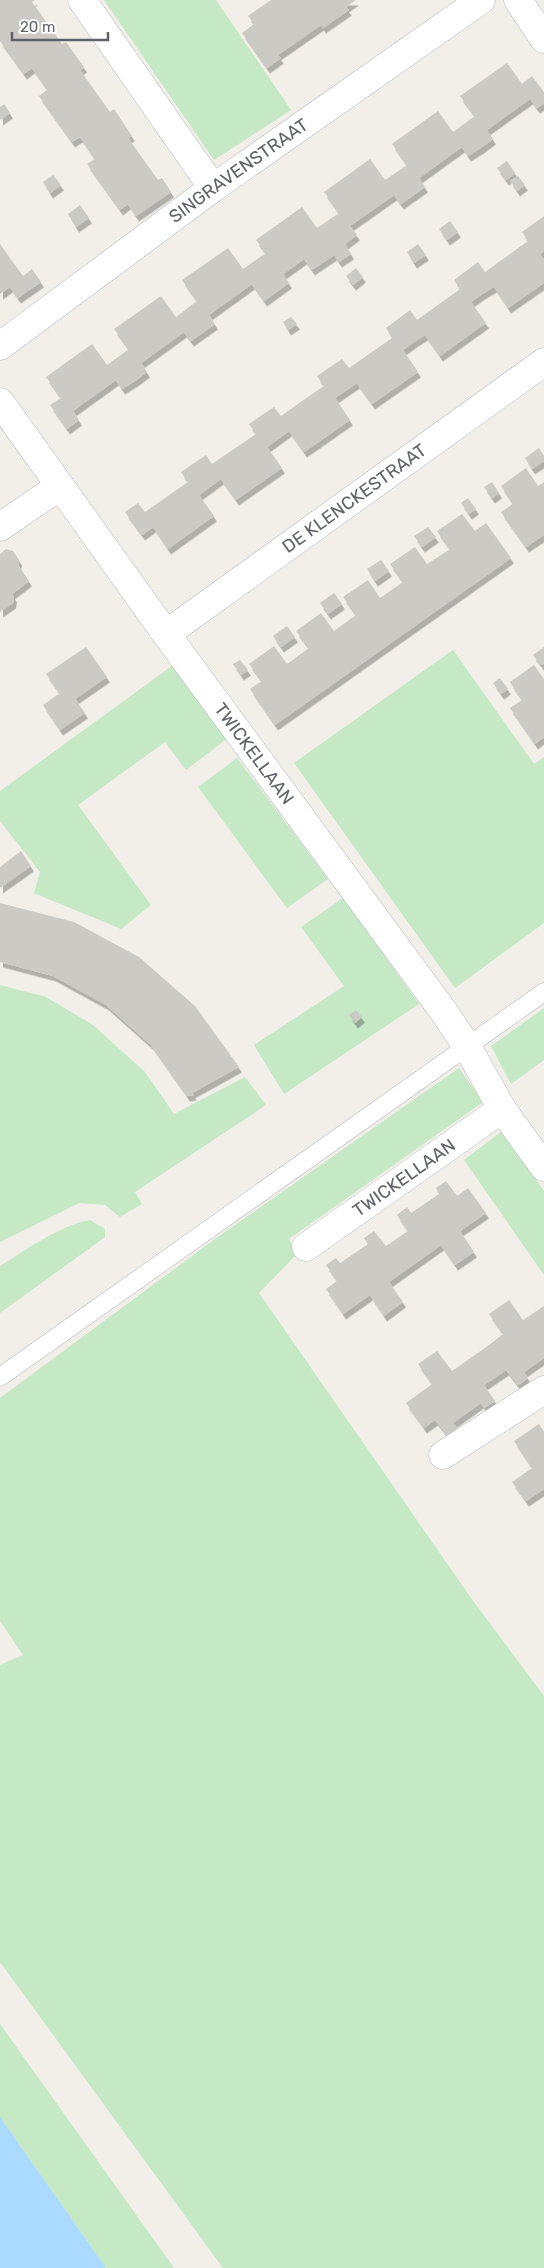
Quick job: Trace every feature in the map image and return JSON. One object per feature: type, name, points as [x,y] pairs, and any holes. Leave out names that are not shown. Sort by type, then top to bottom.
[{"type":"street","points":[[82,0],[213,188]]},
{"type":"street","name":"SINGRAVENSTRAAT","points":[[0,346],[213,188],[480,0]]},
{"type":"street","points":[[518,0],[544,40]]},
{"type":"street","name":"DE KLENCKESTRAAT","points":[[166,634],[544,362]]},
{"type":"street","name":"TWICKELLAAN","points":[[0,402],[166,634],[444,1012],[468,1048],[502,1109],[544,1167]]},
{"type":"street","points":[[0,527],[60,486]]},
{"type":"street","name":"TWICKELLAAN","points":[[306,1248],[502,1109]]},
{"type":"street","points":[[443,1455],[544,1390]]},
{"type":"lane","points":[[0,1377],[468,1048],[544,992]]},
{"type":"green space","points":[[104,0],[216,0],[291,110],[214,160]]},
{"type":"green space","points":[[453,650],[534,764],[544,757],[544,923],[455,988],[294,763]]},
{"type":"green space","points":[[176,663],[228,738],[186,770],[165,742],[78,805],[151,905],[121,929],[34,893],[40,872],[0,821],[0,791]]},
{"type":"green space","points":[[237,758],[328,879],[287,908],[198,787]]},
{"type":"green space","points":[[343,898],[419,1004],[284,1094],[254,1045],[344,986],[301,927]]},
{"type":"green space","points":[[0,985],[46,997],[93,1025],[145,1072],[174,1114],[245,1077],[266,1105],[135,1192],[142,1204],[120,1217],[105,1205],[79,1203],[0,1242]]},
{"type":"green space","points":[[544,1008],[544,1060],[511,1084],[491,1046]]},
{"type":"green space","points":[[459,1068],[483,1102],[289,1239],[296,1255],[259,1293],[471,1598],[544,1696],[544,2268],[223,2268],[0,1962],[0,1665],[23,1655],[0,1621],[0,1398],[215,1239]]},
{"type":"green space","points":[[502,1131],[544,1191],[544,1275],[464,1160]]},
{"type":"green space","points":[[90,1220],[105,1229],[105,1237],[0,1313],[0,1266],[66,1227]]},
{"type":"green space","points":[[0,2024],[174,2268],[106,2268],[0,2117]]},
{"type":"water","points":[[0,2117],[106,2268],[0,2268]]},
{"type":"building","points":[[0,0],[35,0],[32,2],[62,44],[66,42],[84,67],[80,70],[110,112],[114,109],[132,136],[128,138],[158,180],[162,178],[171,192],[136,216],[128,204],[120,210],[87,164],[95,159],[80,137],[72,142],[39,96],[47,90],[40,79],[32,68],[24,74],[0,41]]},
{"type":"building","points":[[271,0],[356,0],[346,7],[349,10],[323,28],[321,25],[278,55],[281,58],[267,68],[242,33],[254,24],[248,16]]},
{"type":"building","points":[[507,63],[522,84],[532,76],[544,92],[544,103],[537,108],[530,99],[487,130],[493,139],[481,148],[468,156],[462,147],[419,178],[425,187],[401,204],[394,195],[350,226],[357,235],[345,244],[351,254],[339,262],[334,255],[312,270],[304,259],[283,274],[289,283],[264,301],[252,284],[209,315],[215,324],[191,341],[184,332],[141,363],[147,372],[135,381],[122,389],[116,380],[73,411],[79,420],[67,429],[50,405],[61,398],[46,377],[92,344],[107,365],[129,349],[114,329],[161,296],[176,317],[197,301],[182,280],[228,248],[243,269],[266,253],[256,240],[302,207],[317,228],[339,213],[324,192],[370,159],[385,180],[407,165],[392,144],[438,111],[453,132],[475,116],[460,96]]},
{"type":"building","points":[[4,104],[10,113],[0,120],[0,107]]},
{"type":"building","points":[[507,161],[515,173],[506,180],[497,168]]},
{"type":"building","points":[[53,175],[61,185],[50,193],[43,182]]},
{"type":"building","points":[[518,176],[525,185],[517,191],[510,181]]},
{"type":"building","points":[[80,205],[89,218],[76,227],[68,214]]},
{"type":"building","points":[[544,216],[544,251],[540,254],[544,261],[544,283],[508,308],[494,287],[482,294],[471,302],[486,323],[440,356],[425,335],[414,342],[403,350],[418,372],[372,404],[357,383],[335,398],[350,420],[304,452],[289,431],[267,447],[282,468],[236,500],[221,479],[199,495],[214,516],[168,549],[153,527],[142,535],[125,512],[138,503],[145,512],[188,482],[181,472],[206,455],[212,464],[256,434],[249,424],[274,407],[281,416],[324,386],[317,376],[342,359],[349,368],[392,338],[386,328],[410,310],[417,320],[460,289],[454,280],[478,262],[485,272],[528,241],[522,232]]},
{"type":"building","points":[[450,221],[458,232],[447,240],[439,229]]},
{"type":"building","points":[[0,244],[23,276],[32,269],[41,282],[18,298],[10,287],[0,294]]},
{"type":"building","points":[[418,244],[426,255],[414,263],[407,252]]},
{"type":"building","points":[[356,268],[363,277],[353,285],[346,276]]},
{"type":"building","points":[[291,317],[297,324],[288,330],[283,322]]},
{"type":"building","points":[[539,448],[544,456],[544,461],[532,469],[525,458]]},
{"type":"building","points":[[526,468],[538,486],[544,482],[544,535],[526,547],[501,512],[513,504],[501,486]]},
{"type":"building","points":[[492,482],[499,493],[492,498],[484,487]]},
{"type":"building","points":[[468,498],[476,509],[469,514],[461,503]]},
{"type":"building","points":[[462,514],[475,531],[486,523],[511,558],[275,725],[250,689],[262,681],[249,664],[274,646],[287,664],[309,648],[296,631],[321,613],[334,631],[356,615],[343,597],[368,580],[380,598],[403,582],[390,564],[415,547],[427,564],[450,549],[437,531]]},
{"type":"building","points":[[428,527],[436,537],[422,547],[414,536]]},
{"type":"building","points":[[6,549],[13,551],[19,560],[18,565],[29,581],[12,594],[14,597],[13,603],[0,612],[0,554]]},
{"type":"building","points":[[381,560],[389,571],[375,581],[367,569]]},
{"type":"building","points":[[334,593],[342,604],[328,614],[320,603]]},
{"type":"building","points":[[287,626],[295,637],[281,647],[273,636]]},
{"type":"building","points":[[86,647],[107,677],[75,699],[85,713],[60,730],[43,705],[60,693],[46,674]]},
{"type":"building","points":[[544,647],[544,663],[541,665],[533,655]]},
{"type":"building","points":[[240,660],[248,670],[241,675],[233,664]]},
{"type":"building","points":[[534,665],[544,679],[544,737],[535,744],[510,708],[522,700],[510,682]]},
{"type":"building","points":[[500,678],[508,689],[501,694],[493,683]]},
{"type":"building","points":[[21,851],[31,866],[0,888],[0,867]]},
{"type":"building","points":[[0,903],[74,922],[139,957],[195,1006],[239,1067],[192,1093],[194,1095],[187,1096],[151,1045],[106,1005],[53,976],[0,962]]},
{"type":"building","points":[[356,1010],[362,1017],[355,1023],[349,1015]]},
{"type":"building","points":[[446,1181],[457,1196],[468,1188],[486,1213],[460,1231],[474,1252],[455,1265],[441,1245],[389,1282],[403,1302],[384,1316],[370,1295],[343,1314],[326,1289],[337,1281],[326,1265],[336,1258],[340,1263],[368,1244],[364,1238],[374,1231],[386,1246],[408,1231],[397,1215],[407,1207],[411,1213],[439,1194],[436,1188]]},
{"type":"building","points":[[509,1300],[523,1320],[544,1306],[544,1358],[524,1372],[528,1378],[518,1385],[506,1370],[484,1385],[495,1401],[484,1408],[481,1403],[453,1423],[457,1428],[447,1435],[435,1420],[424,1428],[406,1403],[432,1384],[418,1364],[437,1351],[452,1371],[489,1345],[503,1334],[489,1314]]},
{"type":"building","points":[[539,1424],[544,1432],[544,1489],[526,1501],[512,1482],[532,1468],[514,1441]]}]
